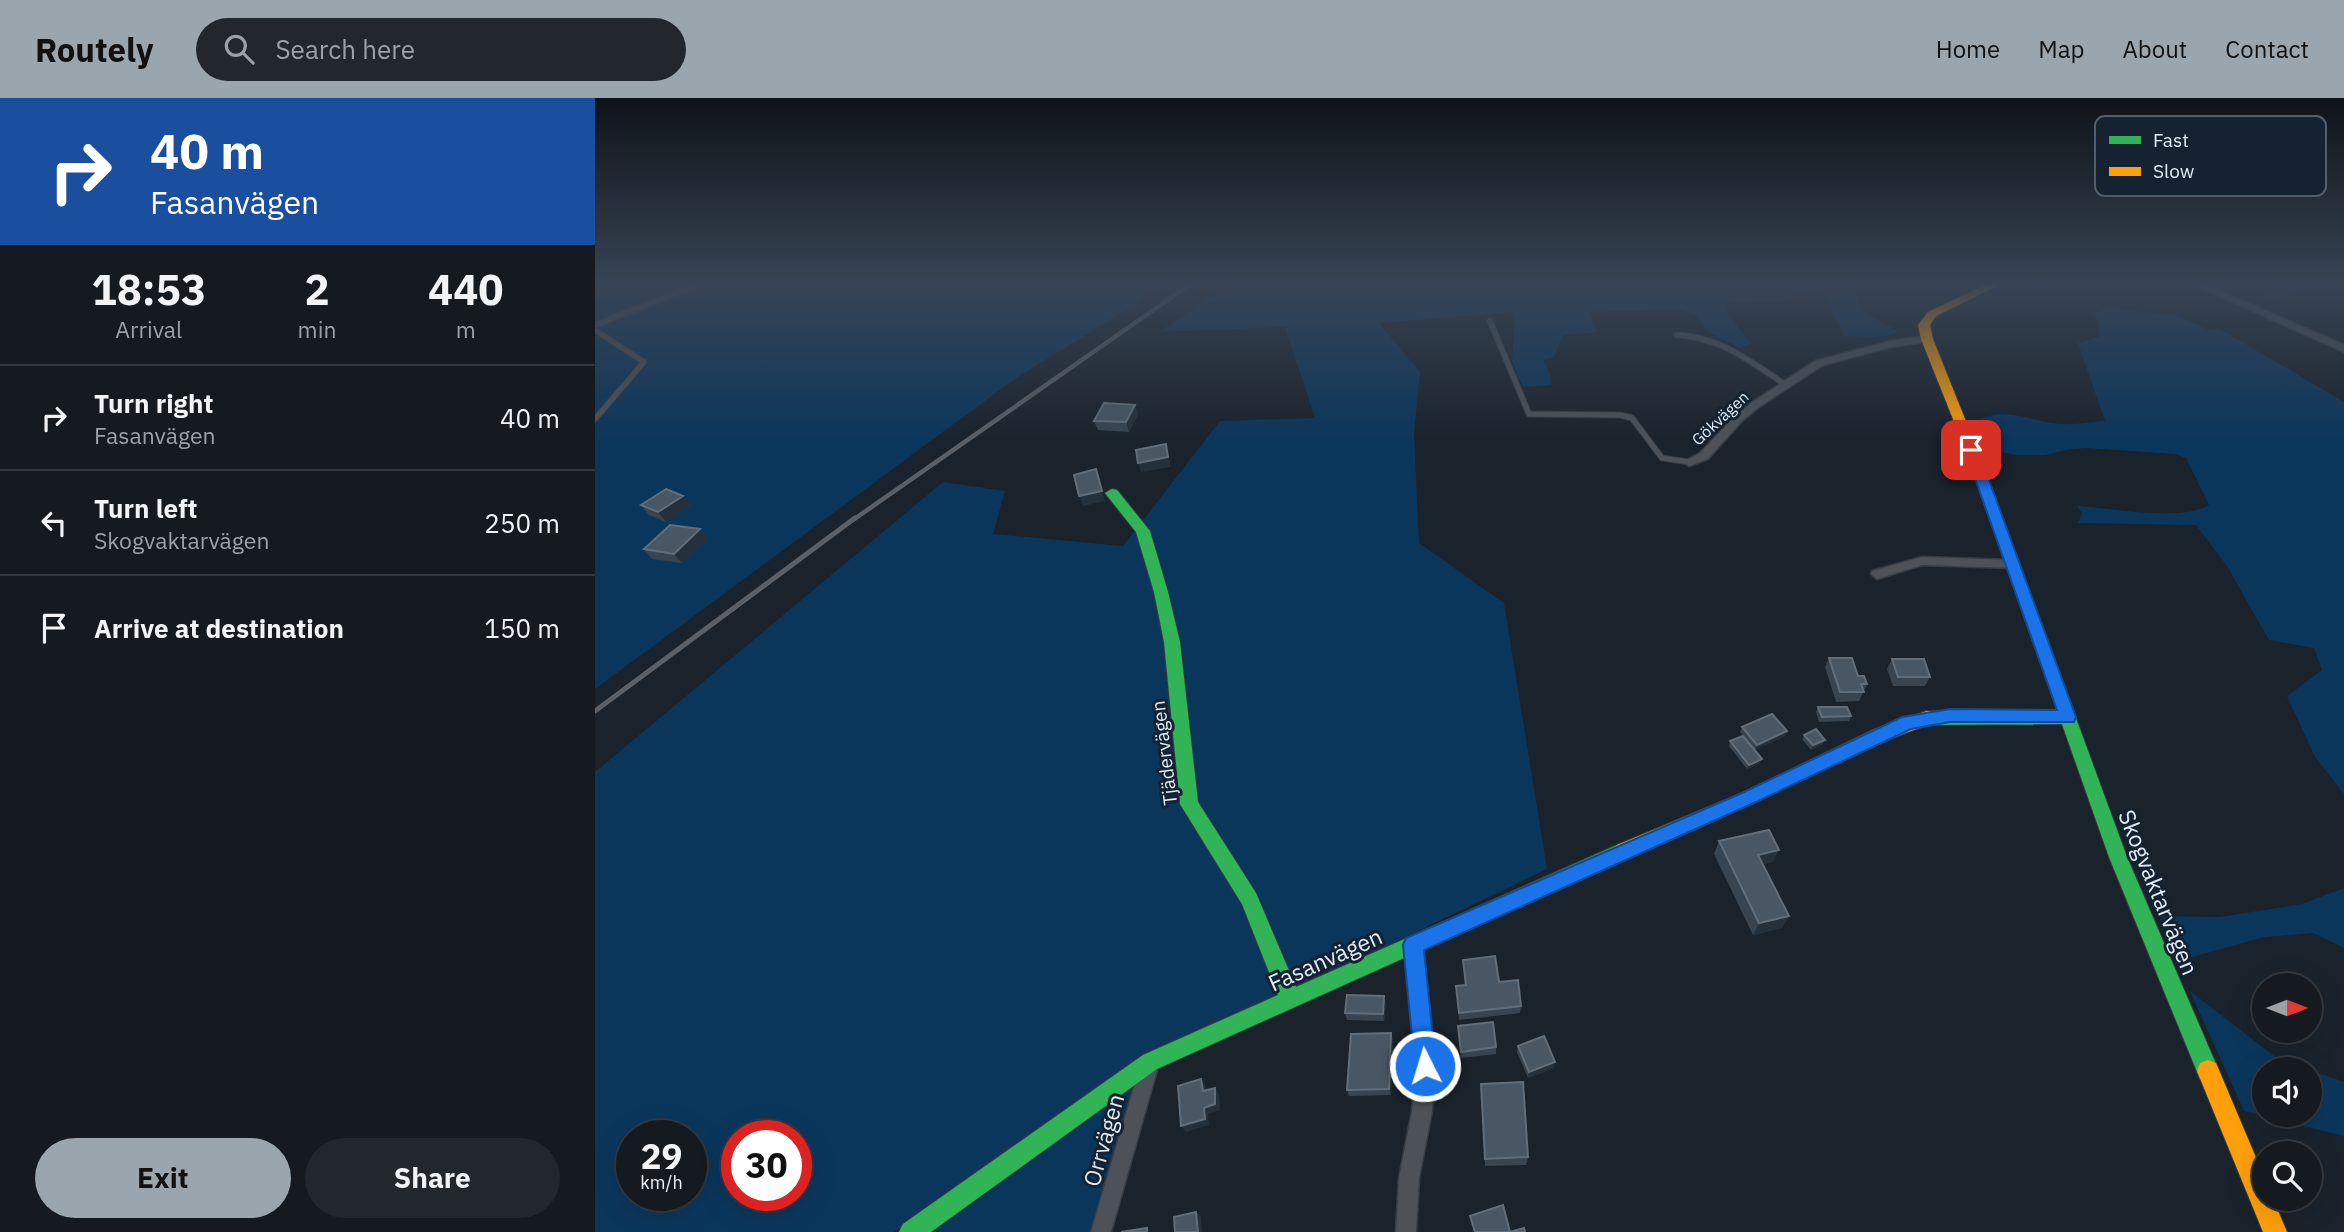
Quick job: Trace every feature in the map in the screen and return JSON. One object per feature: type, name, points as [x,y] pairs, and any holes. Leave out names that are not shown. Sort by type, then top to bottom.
[{"type":"street","points":[[2314,336],[2344,349]]},
{"type":"street","name":"Gökvägen","points":[[1689,462],[1704,456],[1739,418],[1819,363],[1891,344],[1927,339]]},
{"type":"street","name":"Skogvaktarvägen","points":[[1927,339],[2013,564],[2118,857],[2275,1232]]},
{"type":"street","name":"Tjädervägen","points":[[1112,493],[1143,531],[1161,593],[1172,642],[1189,804],[1199,826],[1231,867],[1245,893],[1290,998]]},
{"type":"street","points":[[1877,574],[1922,561],[2013,564]]},
{"type":"street","name":"Fasanvägen","points":[[911,1232],[1150,1062],[1748,798],[1908,722],[1950,715],[2068,717]]},
{"type":"street","points":[[1406,1232],[1409,1178],[1422,1111],[1425,1066],[1413,945]]},
{"type":"street","name":"Orrvägen","points":[[1101,1232],[1150,1062]]},
{"type":"lane","points":[[595,419],[644,362],[641,357],[621,349],[605,336]]},
{"type":"lane","points":[[1496,336],[1528,414],[1632,418],[1663,457],[1689,462]]},
{"type":"lane","points":[[1690,336],[1720,342],[1786,386]]},
{"type":"shaded area","points":[[595,336],[1084,336],[1016,378],[595,689]]},
{"type":"shaded area","points":[[1288,336],[1390,336],[1420,372],[1414,434],[1419,543],[1504,603],[1547,869],[1160,1055],[894,1232],[595,1232],[595,772],[943,482],[1005,491],[993,534],[1123,546],[1220,421],[1315,418]]},
{"type":"shaded area","points":[[1514,336],[1563,336],[1554,357],[1543,360],[1550,373],[1551,385],[1523,387],[1512,362]]},
{"type":"shaded area","points":[[1717,336],[1745,336],[1751,344],[1740,348]]},
{"type":"shaded area","points":[[2232,336],[2344,402],[2344,794],[2315,757],[2287,696],[2322,670],[2314,648],[2269,640],[2227,566],[2196,525],[2078,523],[2082,513],[2077,506],[2181,513],[2209,505],[2186,458],[2175,454],[2088,448],[2045,455],[2016,455],[1981,448],[1974,423],[1995,415],[2006,414],[2061,424],[2105,421],[2078,343],[2099,337]]},
{"type":"shaded area","points":[[2344,888],[2344,948],[2313,933],[2264,937],[2178,961],[2160,916],[2220,917],[2302,904]]},
{"type":"shaded area","points":[[2190,991],[2252,1039],[2252,1043],[2257,1043],[2275,1057],[2252,1057],[2252,1113],[2244,1111]]},
{"type":"shaded area","points":[[2322,1074],[2344,1082],[2344,1136],[2308,1127],[2322,1127]]},
{"type":"shaded area","points":[[1125,1080],[1143,1107],[1101,1232],[921,1232]]},
{"type":"building","points":[[1104,403],[1135,405],[1126,422],[1094,421]]},
{"type":"building","points":[[1166,444],[1168,457],[1138,463],[1136,450]]},
{"type":"building","points":[[1096,469],[1102,491],[1079,496],[1074,475]]},
{"type":"building","points":[[666,489],[683,496],[658,512],[641,505]]},
{"type":"building","points":[[670,525],[700,529],[674,554],[644,549]]},
{"type":"building","points":[[1829,658],[1852,658],[1858,676],[1864,676],[1867,684],[1861,684],[1864,692],[1840,692]]},
{"type":"building","points":[[1892,659],[1924,659],[1930,677],[1898,677]]},
{"type":"building","points":[[1818,707],[1847,707],[1851,716],[1822,717]]},
{"type":"building","points":[[1772,714],[1787,731],[1757,745],[1742,727]]},
{"type":"building","points":[[1816,729],[1825,740],[1813,745],[1804,735]]},
{"type":"building","points":[[1743,736],[1762,759],[1749,765],[1730,741]]},
{"type":"building","points":[[1769,830],[1779,850],[1758,855],[1789,916],[1759,923],[1719,841]]},
{"type":"building","points":[[1495,956],[1499,982],[1518,980],[1521,1006],[1459,1013],[1456,986],[1466,985],[1463,960]]},
{"type":"building","points":[[1347,995],[1384,996],[1383,1014],[1345,1013]]},
{"type":"building","points":[[1493,1022],[1496,1047],[1461,1052],[1458,1026]]},
{"type":"building","points":[[1391,1033],[1389,1089],[1347,1090],[1351,1034]]},
{"type":"building","points":[[1544,1036],[1555,1062],[1529,1072],[1518,1046]]},
{"type":"building","points":[[1201,1079],[1203,1091],[1215,1088],[1215,1104],[1204,1108],[1205,1119],[1181,1126],[1178,1086]]},
{"type":"building","points":[[1523,1082],[1528,1157],[1485,1159],[1481,1084]]},
{"type":"building","points":[[1503,1205],[1510,1232],[1475,1232],[1470,1216]]},
{"type":"building","points":[[1196,1212],[1198,1232],[1175,1232],[1174,1217]]},
{"type":"building","points":[[1147,1228],[1147,1232],[1121,1232]]},
{"type":"railway","points":[[853,520],[1116,336]]},
{"type":"railway","points":[[595,711],[855,518]]},
{"type":"traffic: fast","points":[[1971,449],[2118,857],[2208,1071]]},
{"type":"traffic: fast","points":[[1112,493],[1143,531],[1161,592],[1172,642],[1189,804],[1249,899],[1290,998]]},
{"type":"traffic: fast","points":[[1927,718],[2068,717]]},
{"type":"traffic: fast","points":[[911,1232],[1150,1062],[1623,851]]},
{"type":"traffic: slow","points":[[1926,336],[1971,449]]},
{"type":"traffic: slow","points":[[1623,851],[1748,798],[1881,734],[1927,718]]},
{"type":"traffic: slow","points":[[2208,1071],[2275,1232]]},
{"type":"route","points":[[1425,1066],[1413,945],[1748,798],[1908,722],[1950,715],[2068,717],[1971,450]]}]
